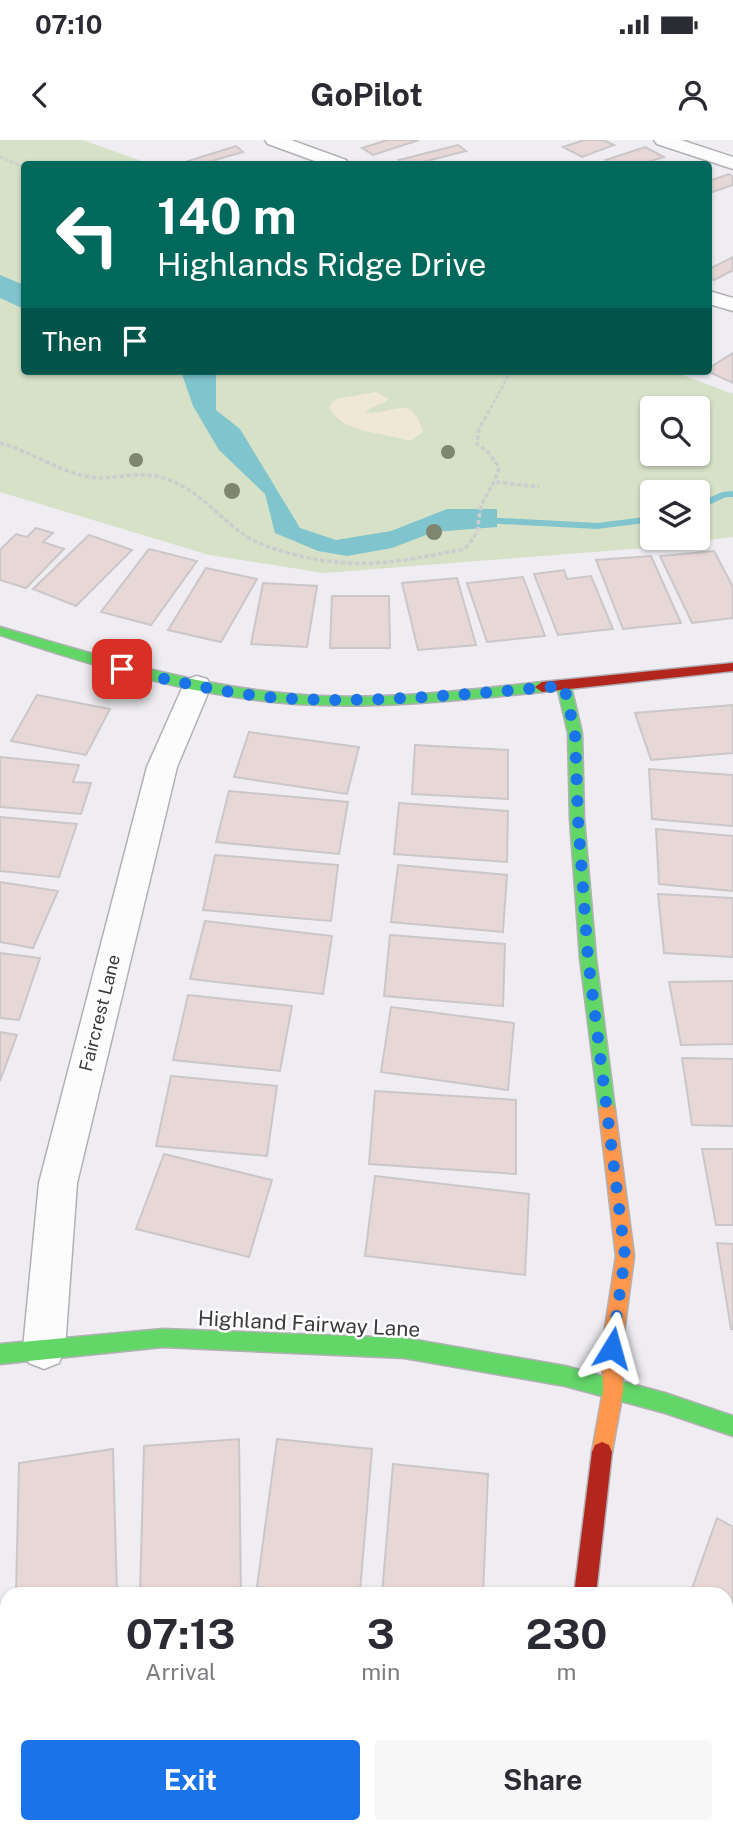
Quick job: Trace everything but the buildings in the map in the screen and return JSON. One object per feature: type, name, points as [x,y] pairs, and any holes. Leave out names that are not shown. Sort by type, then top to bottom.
[{"type":"street","points":[[274,140],[331,161]]},
{"type":"street","points":[[663,140],[733,163]]},
{"type":"street","points":[[712,298],[733,305]]},
{"type":"street","points":[[0,631],[122,669],[197,686],[295,699],[401,699],[564,686],[733,667]]},
{"type":"street","name":"Faircrest Lane","points":[[44,1348],[58,1183],[162,767],[197,686]]},
{"type":"street","points":[[564,686],[575,733],[588,958],[625,1256],[612,1348],[613,1391],[602,1452],[586,1587]]},
{"type":"street","name":"Highland Fairway Lane","points":[[0,1354],[163,1338],[404,1348],[565,1376],[613,1391],[665,1402],[733,1426]]},
{"type":"path","points":[[0,158],[21,166]]},
{"type":"path","points":[[0,443],[24,449],[61,468],[91,477],[138,473],[167,479],[195,492],[244,535],[263,546],[329,563],[386,564],[465,549],[480,530],[481,508],[496,482],[499,467],[488,452],[477,444],[479,429],[509,375]]},
{"type":"path","points":[[496,482],[539,487]]},
{"type":"green space","points":[[0,140],[83,140],[142,161],[21,161],[21,375],[683,375],[733,394],[733,537],[710,540],[710,480],[640,480],[640,548],[324,573],[209,555],[0,492]]},
{"type":"sand","points":[[376,392],[389,399],[365,412],[407,409],[418,419],[423,432],[410,441],[364,431],[342,422],[329,406],[336,399]]},
{"type":"water","points":[[0,275],[21,284],[21,308],[0,298]]},
{"type":"water","points":[[182,375],[216,375],[216,410],[240,429],[300,528],[336,540],[391,531],[447,509],[497,509],[497,527],[434,532],[392,548],[347,556],[318,551],[275,533],[265,494],[219,450],[193,406]]},
{"type":"waterway","points":[[710,501],[725,494],[733,494]]},
{"type":"waterway","points":[[483,520],[597,526],[640,521]]},
{"type":"traffic: fast","points":[[0,631],[145,674],[219,690],[294,699],[387,700],[542,687]]},
{"type":"traffic: fast","points":[[564,686],[575,733],[577,819],[588,958],[607,1110]]},
{"type":"traffic: fast","points":[[0,1354],[163,1338],[404,1348],[565,1376],[665,1403],[733,1426]]},
{"type":"traffic: slow","points":[[602,1452],[613,1391],[612,1348],[625,1256],[607,1110]]},
{"type":"traffic: jam","points":[[542,687],[733,667]]},
{"type":"traffic: jam","points":[[586,1587],[602,1452]]},
{"type":"route","points":[[122,669],[197,686],[295,699],[401,699],[564,686],[575,733],[588,958],[625,1256],[612,1348]]}]
